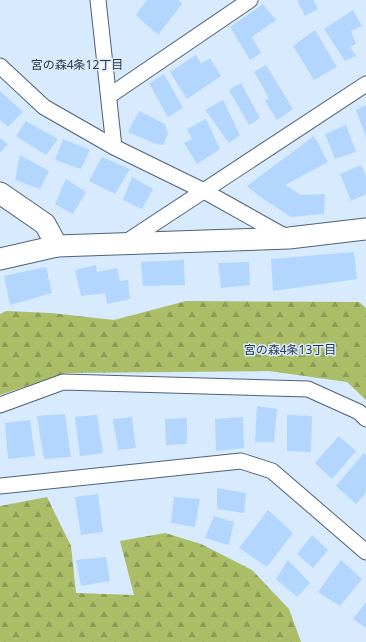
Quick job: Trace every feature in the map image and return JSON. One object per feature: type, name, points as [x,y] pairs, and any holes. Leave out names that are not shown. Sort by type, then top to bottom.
[{"type":"street","points":[[98,0],[114,147]]},
{"type":"street","points":[[108,96],[250,0]]},
{"type":"street","points":[[0,66],[44,107],[114,147],[204,191],[289,238]]},
{"type":"street","points":[[122,244],[366,84]]},
{"type":"street","points":[[0,193],[45,224],[57,246]]},
{"type":"street","points":[[0,258],[57,246],[289,238],[366,229]]},
{"type":"street","points":[[0,405],[63,382],[308,389],[359,412],[366,419]]},
{"type":"street","points":[[0,486],[241,461],[272,472],[366,552]]},
{"type":"green space","points":[[186,301],[359,302],[366,308],[366,400],[347,382],[269,371],[66,373],[0,395],[0,314],[6,311],[51,313],[114,320]]},
{"type":"green space","points":[[47,497],[71,546],[76,593],[134,595],[120,541],[165,533],[201,544],[252,570],[289,609],[301,642],[0,642],[0,506]]},
{"type":"building","points":[[147,0],[178,0],[182,4],[158,35],[136,15]]},
{"type":"building","points":[[297,0],[313,0],[318,9],[305,16]]},
{"type":"building","points":[[263,4],[276,20],[252,37],[261,53],[250,60],[230,27]]},
{"type":"building","points":[[353,10],[362,26],[351,31],[356,44],[350,47],[356,56],[345,61],[324,29]]},
{"type":"building","points":[[315,30],[337,67],[314,80],[293,46]]},
{"type":"building","points":[[196,55],[201,64],[210,58],[221,76],[187,99],[170,72]]},
{"type":"building","points":[[266,65],[293,109],[277,120],[265,101],[269,98],[254,72]]},
{"type":"building","points":[[164,74],[183,108],[168,117],[149,83]]},
{"type":"building","points":[[241,83],[260,118],[249,125],[229,90]]},
{"type":"building","points":[[0,91],[23,112],[8,127],[0,120]]},
{"type":"building","points":[[223,100],[240,135],[229,143],[205,110]]},
{"type":"building","points":[[366,105],[366,137],[356,110]]},
{"type":"building","points":[[139,111],[165,124],[168,134],[163,145],[156,144],[128,132]]},
{"type":"building","points":[[206,119],[220,149],[197,164],[184,143],[192,139],[187,129]]},
{"type":"building","points":[[26,121],[58,139],[46,155],[16,136]]},
{"type":"building","points":[[346,125],[356,152],[335,159],[325,134]]},
{"type":"building","points":[[314,136],[328,162],[285,185],[301,195],[325,194],[324,214],[291,217],[259,196],[247,186]]},
{"type":"building","points":[[0,138],[8,144],[0,153]]},
{"type":"building","points":[[63,139],[90,150],[81,169],[55,160]]},
{"type":"building","points":[[20,155],[49,171],[40,189],[15,180]]},
{"type":"building","points":[[102,157],[130,169],[115,194],[89,181]]},
{"type":"building","points":[[361,165],[366,176],[366,194],[351,201],[340,174]]},
{"type":"building","points":[[132,177],[153,189],[142,209],[123,200]]},
{"type":"building","points":[[66,179],[86,192],[73,214],[55,204]]},
{"type":"building","points":[[354,252],[357,279],[273,291],[271,259]]},
{"type":"building","points":[[184,260],[185,285],[143,286],[141,262]]},
{"type":"building","points":[[249,262],[250,285],[221,288],[218,263]]},
{"type":"building","points":[[96,265],[97,272],[117,268],[120,281],[128,280],[130,299],[107,304],[105,293],[81,296],[75,270]]},
{"type":"building","points":[[46,267],[52,293],[10,305],[4,276]]},
{"type":"building","points":[[257,406],[277,409],[274,442],[255,442]]},
{"type":"building","points":[[65,414],[71,457],[44,459],[37,416]]},
{"type":"building","points":[[97,415],[103,453],[80,456],[75,417]]},
{"type":"building","points":[[287,415],[312,416],[311,452],[287,451]]},
{"type":"building","points":[[132,417],[136,448],[118,450],[113,419]]},
{"type":"building","points":[[243,417],[244,448],[216,451],[215,419]]},
{"type":"building","points":[[187,418],[187,444],[166,445],[165,419]]},
{"type":"building","points":[[30,420],[35,456],[8,459],[5,423]]},
{"type":"building","points":[[339,436],[356,451],[332,479],[315,463]]},
{"type":"building","points":[[364,453],[366,455],[366,493],[356,504],[336,486]]},
{"type":"building","points":[[217,488],[246,493],[244,513],[217,509]]},
{"type":"building","points":[[98,494],[103,532],[81,535],[75,497]]},
{"type":"building","points":[[174,497],[200,499],[195,527],[171,523]]},
{"type":"building","points":[[268,510],[293,533],[267,567],[239,548]]},
{"type":"building","points":[[214,516],[234,522],[229,545],[205,538]]},
{"type":"building","points":[[312,535],[328,550],[313,568],[297,554]]},
{"type":"building","points":[[106,557],[110,581],[81,586],[76,560]]},
{"type":"building","points":[[288,560],[310,583],[297,597],[276,579]]},
{"type":"building","points":[[341,560],[362,579],[340,606],[318,592]]},
{"type":"building","points":[[366,602],[366,628],[353,619]]},
{"type":"district","name":"宮の森4条12丁目","points":[[77,64]]},
{"type":"district","name":"宮の森4条13丁目","points":[[290,349]]}]
